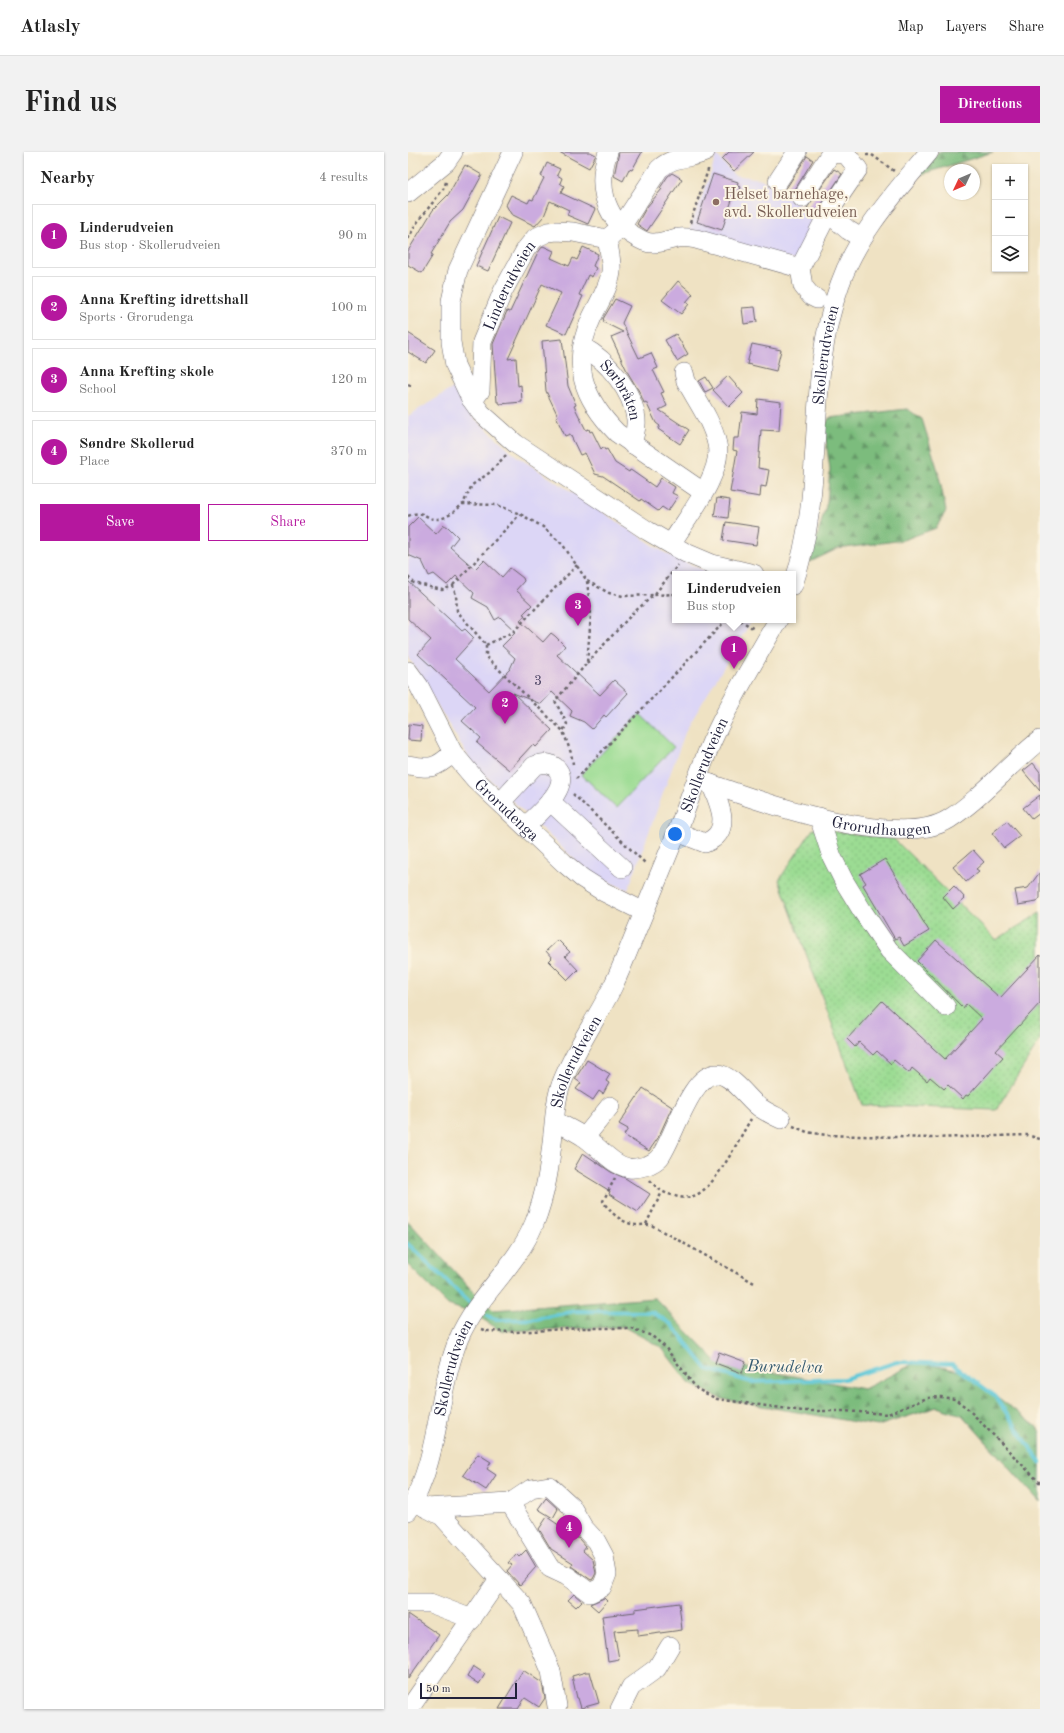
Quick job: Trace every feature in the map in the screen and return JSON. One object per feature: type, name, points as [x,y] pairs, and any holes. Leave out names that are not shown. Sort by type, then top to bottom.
[{"type":"street","points":[[513,152],[458,270],[450,301],[449,322],[455,365],[471,400],[491,423],[516,444],[679,549],[712,564],[741,571]]},
{"type":"street","points":[[608,152],[603,168],[602,185],[614,218],[614,233]]},
{"type":"street","points":[[778,181],[797,152]]},
{"type":"street","name":"Skollerudveien","points":[[796,574],[806,539],[811,502],[819,385],[824,344],[840,284],[861,238],[904,181],[929,152]]},
{"type":"street","points":[[614,233],[659,169],[665,163],[678,158],[704,153]]},
{"type":"street","points":[[802,198],[835,153],[858,169],[828,213],[800,268],[803,286],[811,296],[818,299]]},
{"type":"street","points":[[408,193],[451,155]]},
{"type":"street","points":[[828,213],[848,230],[861,238]]},
{"type":"street","name":"Linderudveien","points":[[471,400],[480,391],[482,342],[485,334],[503,291],[526,249],[535,238],[548,232],[558,231],[614,233]]},
{"type":"street","points":[[614,233],[653,244],[678,238],[696,239],[800,268]]},
{"type":"street","name":"Sørbråten","points":[[614,233],[611,272],[607,285],[587,328],[583,346],[581,371],[586,390],[594,406],[605,421],[617,433],[703,492]]},
{"type":"street","name":"Sørbråten","points":[[583,346],[596,354],[610,367],[623,385],[634,407],[637,420],[632,444]]},
{"type":"street","points":[[679,549],[703,492],[715,470],[718,445],[713,430],[686,381],[684,373]]},
{"type":"street","name":"Skollerudveien","points":[[416,1507],[433,1442],[448,1372],[459,1339],[468,1321],[513,1261],[533,1226],[547,1186],[560,1087],[570,1064],[613,986],[677,832],[704,782],[723,717],[776,623]]},
{"type":"street","name":"Grorudenga","points":[[408,671],[419,686],[453,753],[475,780],[501,802],[564,863],[582,878],[604,892],[644,912]]},
{"type":"street","name":"Grorudhaugen","points":[[704,782],[749,798],[836,822],[901,830],[930,825],[947,820],[978,797],[1040,740]]},
{"type":"street","points":[[408,764],[424,768],[436,766],[453,753]]},
{"type":"street","points":[[501,802],[534,766],[547,763],[556,768],[560,774],[560,788],[550,801],[526,826]]},
{"type":"street","points":[[677,832],[705,843],[715,839],[720,833],[722,815],[717,799],[704,782]]},
{"type":"street","points":[[550,801],[622,868]]},
{"type":"street","points":[[819,817],[832,857],[844,881],[863,912],[889,950],[946,1007]]},
{"type":"street","points":[[555,1121],[584,1137],[628,1168],[650,1164],[660,1157],[693,1090],[708,1076],[716,1074],[728,1078],[758,1107],[781,1118]]},
{"type":"street","points":[[584,1137],[610,1106]]},
{"type":"street","points":[[416,1507],[510,1503],[550,1568],[567,1576],[590,1592],[602,1587],[606,1574],[604,1556],[596,1541],[583,1527],[571,1506],[548,1486],[532,1489],[510,1503]]},
{"type":"street","points":[[416,1507],[442,1516],[522,1604],[551,1671],[557,1708]]},
{"type":"street","points":[[409,1709],[499,1579]]},
{"type":"street","points":[[408,1603],[430,1603],[472,1619]]},
{"type":"street","points":[[620,1709],[631,1687],[656,1668],[670,1646]]},
{"type":"path","points":[[678,238],[689,226],[708,170],[704,153]]},
{"type":"path","points":[[835,153],[872,155],[893,170],[904,181]]},
{"type":"path","points":[[408,239],[416,224],[444,188],[448,176],[451,155]]},
{"type":"path","points":[[408,384],[410,385],[408,388]]},
{"type":"path","points":[[408,516],[415,513],[425,514],[435,519],[446,517],[463,504],[472,485],[489,473],[516,444]]},
{"type":"path","points":[[463,504],[497,505],[520,514],[543,527],[563,545],[587,581],[591,615],[587,663]]},
{"type":"path","points":[[408,577],[414,583],[442,590],[453,586],[520,514]]},
{"type":"path","points":[[563,731],[567,724],[555,701],[632,613],[654,595],[679,549]]},
{"type":"path","points":[[486,645],[513,632],[577,565]]},
{"type":"path","points":[[587,581],[608,593],[624,596],[672,594]]},
{"type":"path","points":[[453,586],[456,595],[457,611],[486,645],[486,657],[563,731],[571,752],[573,766]]},
{"type":"path","points":[[574,786],[576,779],[723,623]]},
{"type":"path","points":[[574,772],[576,779]]},
{"type":"path","points":[[572,793],[646,864]]},
{"type":"path","points":[[642,1166],[650,1182],[662,1192],[681,1198],[695,1196],[705,1189],[715,1178],[758,1107]]},
{"type":"path","points":[[781,1118],[795,1128],[826,1135],[931,1138],[1027,1135],[1040,1139]]},
{"type":"path","points":[[622,1165],[603,1201],[616,1216],[626,1222],[637,1225],[646,1224],[653,1226],[756,1284]]},
{"type":"path","points":[[646,1224],[662,1192]]},
{"type":"path","points":[[468,1321],[487,1331],[515,1332],[583,1328],[631,1328],[652,1336],[665,1347],[697,1389],[717,1399],[803,1411],[844,1411],[888,1414],[927,1398],[941,1397],[955,1399],[972,1414],[1040,1483]]},
{"type":"shaded area","points":[[716,154],[734,175],[761,179],[817,216],[799,262],[689,230],[712,170]]},
{"type":"shaded area","points":[[453,388],[473,417],[518,457],[667,554],[706,571],[672,571],[672,623],[750,623],[686,730],[628,890],[590,874],[472,763],[408,656],[408,416]]},
{"type":"green space","points":[[938,152],[993,152],[954,164],[944,164],[944,167],[919,175]]},
{"type":"green space","points":[[907,409],[922,419],[938,471],[946,511],[936,528],[903,540],[837,549],[810,562],[827,502],[830,469],[824,428],[829,418]]},
{"type":"green space","points":[[640,714],[674,747],[616,808],[581,774]]},
{"type":"green space","points":[[813,829],[894,839],[996,940],[1040,913],[1040,1040],[996,1110],[862,1105],[779,880]]},
{"type":"green space","points":[[408,1221],[468,1286],[493,1310],[655,1298],[717,1362],[864,1389],[917,1362],[964,1372],[1036,1426],[1040,1432],[1040,1502],[962,1415],[937,1407],[878,1426],[722,1399],[689,1383],[661,1347],[624,1327],[501,1331],[473,1313],[448,1305],[408,1265]]},
{"type":"building","points":[[559,152],[590,152],[596,155],[589,168]]},
{"type":"building","points":[[619,152],[642,152],[632,170],[629,169],[623,181],[614,176]]},
{"type":"building","points":[[729,152],[754,152],[734,171],[722,159]]},
{"type":"building","points":[[807,156],[813,160],[791,196],[783,191]]},
{"type":"building","points":[[547,163],[560,169],[557,175],[562,178],[560,183],[564,186],[561,193],[595,209],[588,224],[567,215],[569,210],[550,201],[544,216],[535,226],[511,214],[506,205],[511,195],[528,203],[530,199],[533,200],[544,178],[541,176]]},
{"type":"building","points":[[465,165],[482,175],[463,210],[450,222],[431,254],[433,255],[422,273],[408,265],[408,251],[433,210],[448,195]]},
{"type":"building","points":[[834,169],[842,174],[816,213],[807,208]]},
{"type":"building","points":[[672,173],[682,179],[647,231],[637,224],[646,208],[662,189],[660,188],[668,176]]},
{"type":"building","points":[[713,174],[738,182],[737,186],[741,187],[737,199],[733,197],[722,230],[697,222]]},
{"type":"building","points":[[498,217],[510,223],[488,271],[476,266]]},
{"type":"building","points":[[543,246],[554,251],[551,258],[569,266],[573,258],[577,260],[583,247],[598,254],[593,266],[596,268],[592,277],[588,275],[579,295],[583,296],[566,334],[546,325],[561,293],[542,284],[508,359],[516,358],[518,386],[521,385],[522,402],[500,404],[497,402],[493,344],[507,311],[510,312],[537,254]]},
{"type":"building","points":[[678,281],[693,294],[686,302],[689,304],[681,314],[662,300]]},
{"type":"building","points":[[615,299],[630,306],[622,323],[639,358],[651,353],[658,368],[653,370],[664,392],[661,393],[667,406],[659,410],[689,430],[680,444],[658,429],[660,426],[656,423],[646,402],[644,403],[628,373],[611,337],[623,332],[603,322],[603,319]]},
{"type":"building","points":[[755,307],[757,322],[744,324],[742,308]]},
{"type":"building","points":[[408,333],[435,350],[426,363],[408,352]]},
{"type":"building","points":[[676,334],[688,354],[677,361],[665,340]]},
{"type":"building","points":[[562,339],[568,386],[576,405],[574,406],[586,430],[589,429],[590,432],[592,431],[601,449],[603,447],[605,450],[607,449],[615,463],[629,472],[630,470],[632,471],[655,487],[661,478],[675,487],[672,493],[678,496],[668,511],[662,507],[658,511],[641,499],[640,501],[603,476],[595,474],[585,453],[580,455],[570,434],[565,436],[556,417],[558,416],[546,391],[542,341]]},
{"type":"building","points":[[752,344],[781,350],[776,371],[747,364]]},
{"type":"building","points":[[728,376],[743,393],[729,407],[713,390]]},
{"type":"building","points":[[706,377],[713,388],[705,392],[699,381]]},
{"type":"building","points":[[758,399],[781,402],[779,431],[761,430],[758,468],[769,470],[766,487],[761,486],[760,497],[730,492],[737,451],[733,450],[734,438],[739,438],[742,412],[757,414]]},
{"type":"building","points":[[717,498],[730,500],[728,518],[714,516]]},
{"type":"building","points":[[418,517],[436,534],[444,525],[448,527],[458,537],[450,547],[475,569],[484,560],[502,577],[510,568],[523,578],[524,581],[516,590],[532,605],[523,614],[525,615],[520,621],[543,642],[551,633],[555,636],[565,646],[557,655],[600,695],[614,680],[628,693],[606,717],[604,715],[592,729],[584,722],[570,716],[572,711],[552,692],[541,704],[513,693],[552,730],[536,747],[533,744],[509,770],[477,743],[481,738],[462,721],[475,707],[418,654],[431,640],[408,619],[408,581],[462,631],[465,629],[474,638],[455,659],[489,691],[510,669],[515,658],[502,646],[516,632],[500,617],[495,620],[488,607],[472,598],[474,593],[456,576],[447,585],[434,574],[429,576],[422,561],[408,555],[408,527]]},
{"type":"building","points":[[726,522],[759,527],[756,545],[723,540]]},
{"type":"building","points":[[409,724],[422,726],[421,741],[408,740]]},
{"type":"building","points":[[1033,763],[1040,772],[1040,791],[1023,771]]},
{"type":"building","points":[[1040,795],[1040,813],[1032,819],[1023,808]]},
{"type":"building","points":[[1007,821],[1020,836],[1004,848],[992,833]]},
{"type":"building","points":[[973,850],[984,862],[976,869],[979,871],[966,882],[953,867]]},
{"type":"building","points":[[885,859],[929,931],[904,946],[899,937],[895,939],[863,885],[866,883],[860,874]]},
{"type":"building","points":[[1040,872],[1040,898],[1037,902],[1018,905],[1015,890],[1028,888]]},
{"type":"building","points":[[954,886],[965,898],[953,909],[943,897]]},
{"type":"building","points":[[558,940],[570,952],[565,956],[578,970],[568,980],[549,961],[552,958],[546,951]]},
{"type":"building","points":[[936,940],[1000,998],[1040,955],[1040,1003],[996,1051],[1003,1057],[968,1096],[966,1095],[963,1099],[948,1085],[944,1089],[930,1077],[927,1081],[912,1068],[909,1073],[894,1060],[891,1064],[877,1051],[873,1055],[859,1042],[855,1047],[847,1039],[882,1001],[945,1059],[982,1019],[966,1004],[963,1008],[917,961]]},
{"type":"building","points":[[587,1060],[610,1074],[606,1081],[609,1083],[603,1094],[599,1091],[593,1100],[576,1089],[581,1083],[575,1079]]},
{"type":"building","points":[[643,1088],[672,1107],[658,1138],[649,1151],[624,1135],[628,1129],[619,1124]]},
{"type":"building","points":[[583,1153],[611,1172],[625,1178],[650,1194],[638,1212],[609,1194],[610,1191],[574,1169]]},
{"type":"building","points":[[719,1352],[746,1362],[742,1373],[715,1363]]},
{"type":"building","points":[[478,1454],[491,1462],[487,1469],[496,1475],[486,1490],[463,1475]]},
{"type":"building","points":[[546,1498],[558,1509],[553,1518],[538,1509]]},
{"type":"building","points":[[547,1517],[579,1539],[586,1547],[583,1551],[593,1560],[596,1573],[593,1579],[591,1580],[571,1566],[573,1563],[551,1549],[539,1529]]},
{"type":"building","points":[[526,1550],[536,1567],[520,1585],[507,1571],[512,1565],[508,1563],[516,1554],[519,1557]]},
{"type":"building","points":[[574,1594],[582,1601],[576,1607],[568,1600]]},
{"type":"building","points":[[604,1598],[607,1601],[598,1611],[590,1604]]},
{"type":"building","points":[[679,1603],[682,1630],[638,1636],[638,1629],[614,1631],[619,1659],[608,1661],[602,1616],[635,1612],[635,1609]]},
{"type":"building","points":[[408,1614],[439,1635],[408,1679]]},
{"type":"building","points":[[473,1666],[485,1674],[479,1684],[467,1677]]},
{"type":"building","points":[[523,1670],[542,1683],[545,1698],[539,1707],[525,1698],[518,1709],[499,1709]]},
{"type":"building","points":[[590,1672],[599,1703],[581,1708],[572,1676]]},
{"type":"waterway","name":"Burudelva","points":[[408,1244],[470,1303]]},
{"type":"waterway","name":"Burudelva","points":[[487,1316],[499,1320],[536,1319],[575,1311],[652,1312],[671,1324],[707,1369],[751,1382],[844,1379],[897,1362],[952,1364],[995,1396],[1040,1462]]},
{"type":"place","name":"Helset barnehage, avd. Skollerudveien","points":[[716,202]]},
{"type":"place","name":"Anna Krefting skole","points":[[578,626]]},
{"type":"place","name":"Linderudveien","points":[[734,669]]},
{"type":"place","name":"Anna Krefting idrettshall","points":[[505,724]]},
{"type":"place","name":"Søndre Skollerud","points":[[569,1548]]}]
